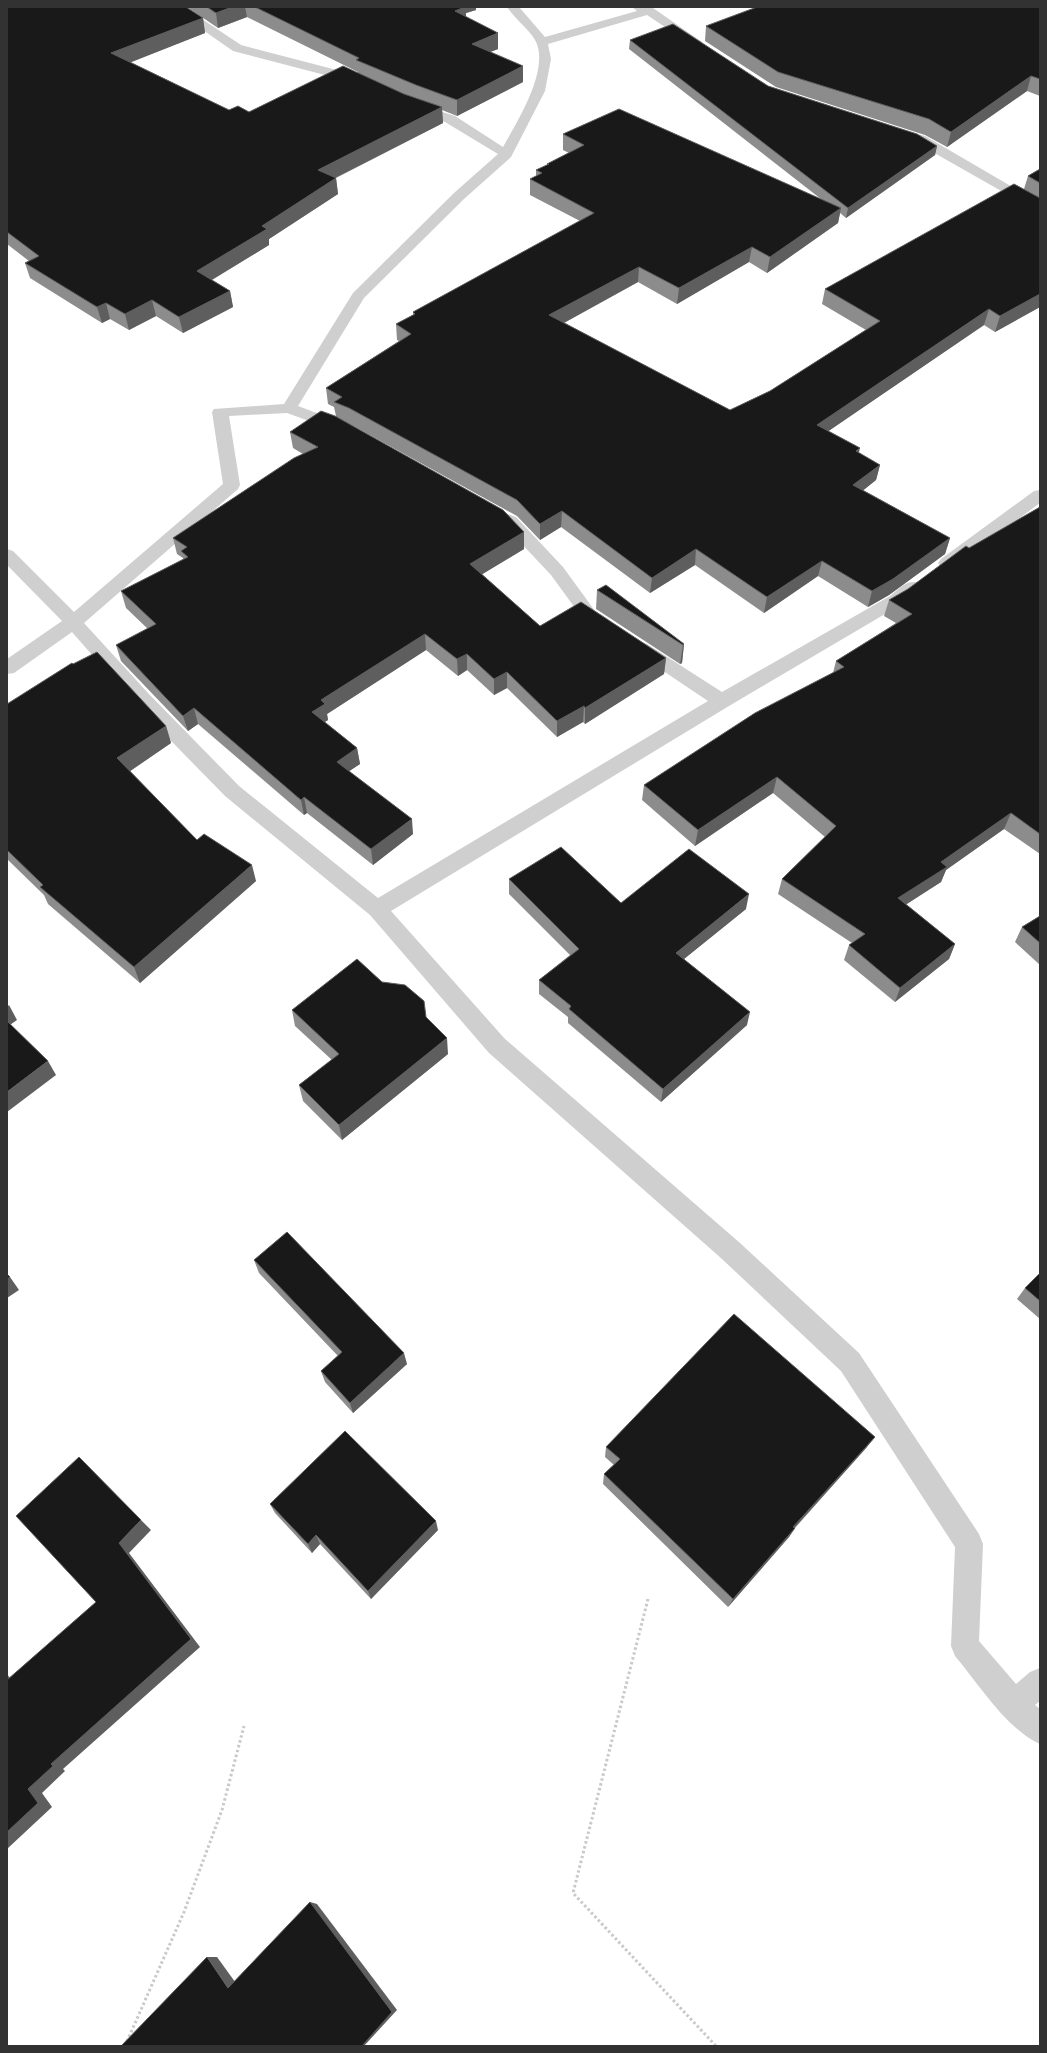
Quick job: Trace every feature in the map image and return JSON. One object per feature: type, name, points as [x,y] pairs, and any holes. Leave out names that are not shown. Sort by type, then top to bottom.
[{"type":"street","points":[[176,7],[237,48],[348,77],[368,87]]},
{"type":"street","points":[[289,408],[358,296],[459,196],[506,154],[539,91],[545,59],[542,42],[532,28],[513,7]]},
{"type":"street","points":[[542,42],[643,9],[707,49]]},
{"type":"street","points":[[404,102],[450,119],[506,154]]},
{"type":"street","points":[[898,132],[920,139],[1040,209]]},
{"type":"street","points":[[7,668],[73,622],[232,485],[220,412],[289,408],[344,428],[358,436]]},
{"type":"street","points":[[377,909],[722,701],[896,600],[1040,495]]},
{"type":"street","points":[[490,510],[510,521],[516,527],[557,571],[590,615],[722,701]]},
{"type":"street","points":[[7,555],[73,622],[140,698],[232,791],[377,909],[497,1046],[731,1251],[850,1362],[969,1544],[965,1646],[1014,1705],[1040,1729]]},
{"type":"street","points":[[1014,1705],[1040,1682]]},
{"type":"path","points":[[648,1599],[573,1893],[716,2046]]},
{"type":"path","points":[[125,2046],[187,1905],[222,1810],[244,1726]]},
{"type":"building","points":[[7,7],[186,7],[203,18],[111,53],[229,110],[238,106],[249,112],[343,66],[404,94],[442,107],[318,170],[336,178],[262,226],[267,229],[197,271],[230,291],[179,317],[152,300],[125,314],[106,303],[97,307],[25,263],[39,256],[7,232]]},
{"type":"building","points":[[207,7],[232,7],[216,13]]},
{"type":"building","points":[[255,7],[465,7],[455,11],[498,33],[472,44],[523,66],[457,100],[356,60],[359,58]]},
{"type":"building","points":[[757,7],[1040,7],[1040,79],[1031,76],[951,132],[929,119],[778,72],[706,26]]},
{"type":"building","points":[[673,24],[768,86],[917,134],[937,146],[848,208],[630,40]]},
{"type":"building","points":[[619,109],[841,208],[770,257],[752,247],[679,288],[639,267],[549,315],[730,410],[770,391],[880,321],[825,289],[1014,184],[1040,198],[1040,294],[1000,316],[989,309],[817,425],[860,448],[856,451],[880,465],[853,485],[950,538],[893,579],[872,591],[822,561],[767,597],[696,549],[652,578],[562,511],[540,524],[517,500],[349,408],[334,402],[342,397],[326,388],[411,334],[396,324],[415,314],[413,312],[594,213],[530,179],[542,173],[536,170],[584,145],[563,134]]},
{"type":"building","points":[[1040,169],[1040,183],[1028,176]]},
{"type":"building","points":[[321,411],[335,416],[503,510],[524,532],[470,564],[540,626],[581,602],[666,658],[585,708],[584,706],[557,721],[507,672],[494,679],[467,654],[457,659],[425,634],[321,700],[325,704],[312,712],[357,748],[337,762],[412,819],[371,849],[304,797],[301,800],[194,708],[183,716],[116,645],[156,624],[121,591],[188,557],[181,551],[187,547],[173,538],[294,458],[318,447],[290,432]]},
{"type":"building","points":[[1040,507],[1040,834],[1011,813],[941,862],[947,867],[898,898],[955,944],[900,988],[849,945],[865,934],[782,879],[836,826],[777,777],[698,830],[644,785],[755,713],[844,667],[836,661],[912,614],[889,600],[908,589],[966,546],[969,548]]},
{"type":"building","points":[[606,585],[684,644],[683,645],[597,590]]},
{"type":"building","points":[[97,652],[166,726],[117,758],[197,840],[204,834],[252,865],[134,967],[40,887],[43,885],[7,850],[7,704],[72,663],[73,664]]},
{"type":"building","points":[[561,847],[621,903],[689,849],[749,894],[676,953],[750,1012],[663,1089],[569,1009],[571,1006],[539,980],[579,949],[509,879]]},
{"type":"building","points":[[1040,916],[1040,943],[1022,927]]},
{"type":"building","points":[[357,959],[382,982],[405,985],[424,1001],[426,1017],[447,1038],[339,1125],[299,1085],[339,1054],[292,1010]]},
{"type":"building","points":[[7,1021],[48,1061],[7,1092]]},
{"type":"building","points":[[287,1232],[404,1353],[350,1403],[321,1371],[342,1352],[254,1260]]},
{"type":"building","points":[[1040,1273],[1040,1301],[1025,1288]]},
{"type":"building","points":[[734,1314],[875,1437],[793,1527],[795,1528],[733,1599],[604,1474],[620,1459],[606,1447]]},
{"type":"building","points":[[345,1431],[436,1521],[368,1591],[316,1535],[308,1544],[270,1504]]},
{"type":"building","points":[[79,1457],[141,1520],[119,1543],[191,1639],[51,1764],[53,1766],[28,1789],[38,1803],[7,1832],[7,1680],[96,1602],[16,1516]]},
{"type":"building","points":[[310,1902],[392,2012],[362,2046],[121,2046],[207,1957],[228,1988]]}]
